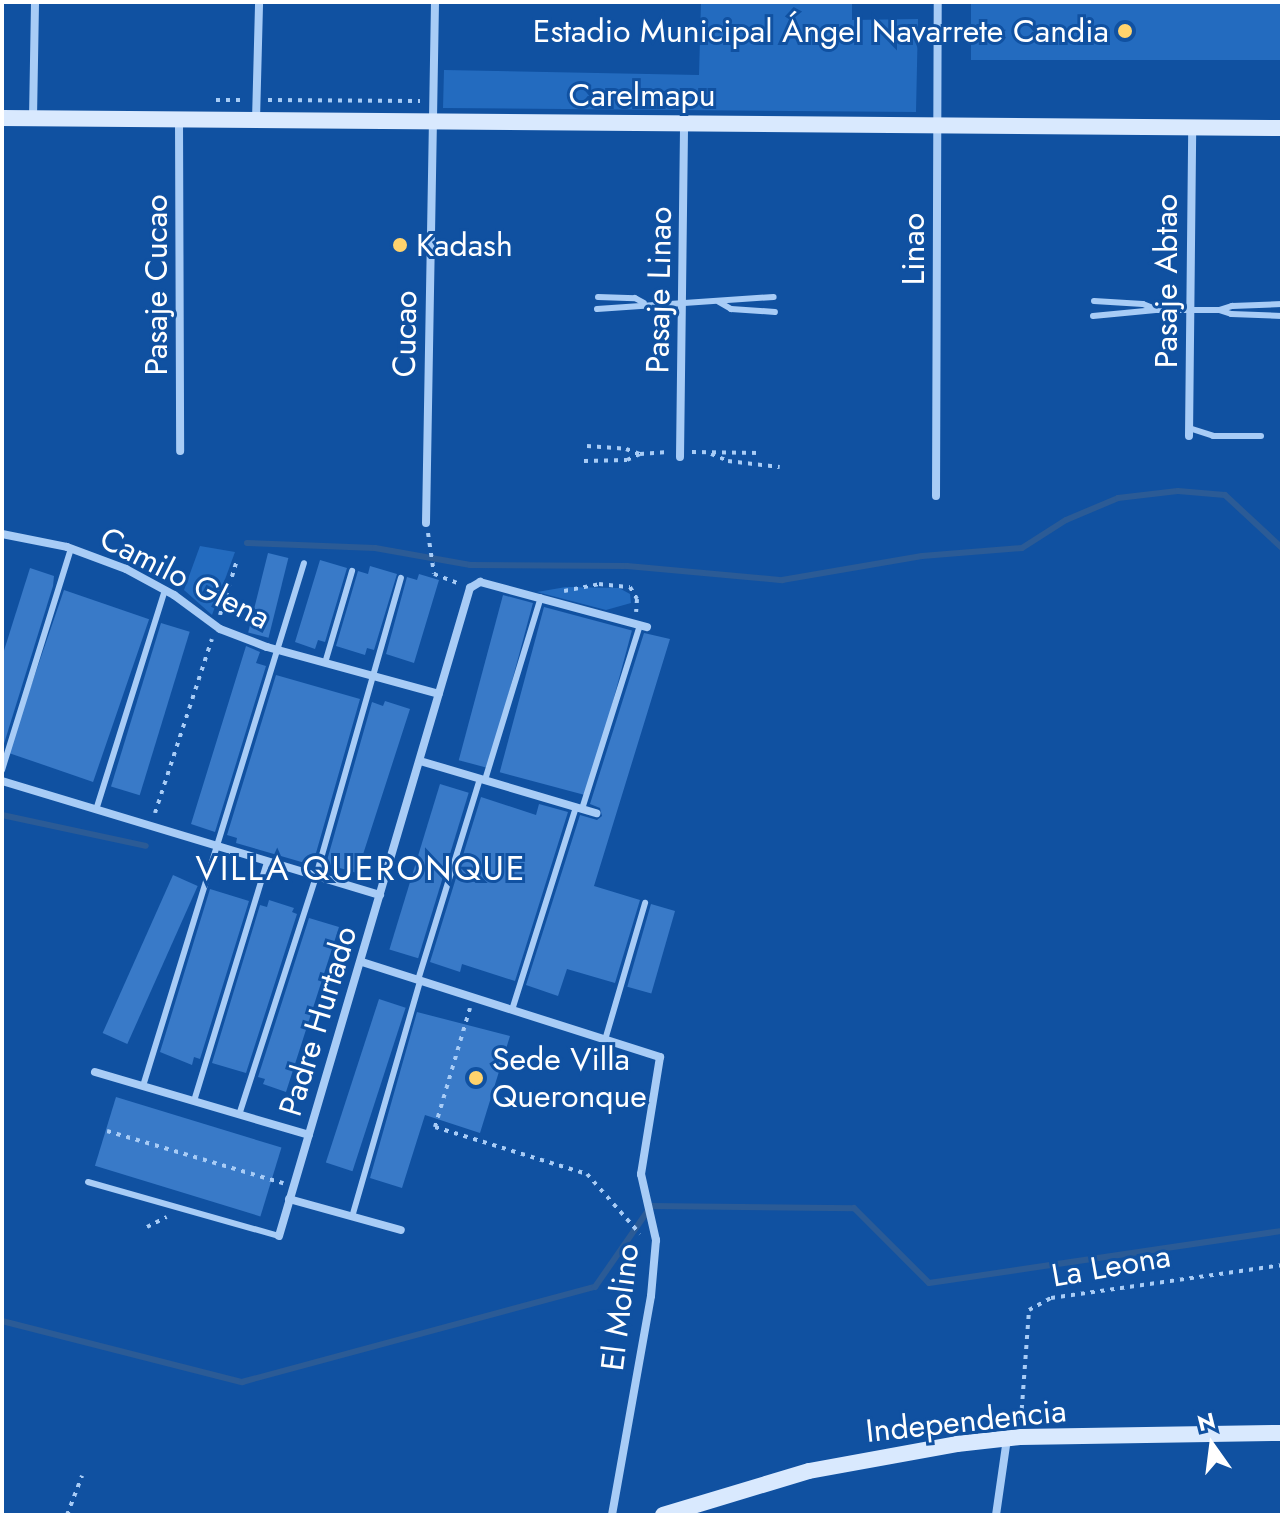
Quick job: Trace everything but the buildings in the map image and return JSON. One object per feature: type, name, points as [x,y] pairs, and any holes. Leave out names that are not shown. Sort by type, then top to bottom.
[{"type":"street","points":[[33,118],[35,2]]},
{"type":"street","points":[[256,120],[259,2]]},
{"type":"street","name":"Cucao","points":[[426,523],[435,2]]},
{"type":"street","name":"Linao","points":[[936,496],[938,2]]},
{"type":"street","name":"Carelmapu","points":[[2,118],[1282,128]]},
{"type":"street","name":"Pasaje Cucao","points":[[179,119],[180,451]]},
{"type":"street","name":"Pasaje Linao","points":[[680,454],[684,123]]},
{"type":"street","name":"Pasaje Abtao","points":[[1189,432],[1192,127]]},
{"type":"street","name":"Camilo Glena","points":[[2,534],[71,548],[126,569],[165,590],[216,627],[280,650],[439,694]]},
{"type":"street","points":[[470,588],[480,582],[644,626]]},
{"type":"street","name":"Padre Hurtado","points":[[279,1236],[470,588]]},
{"type":"street","points":[[420,761],[596,813]]},
{"type":"street","points":[[2,781],[380,895]]},
{"type":"street","points":[[362,962],[605,1040]]},
{"type":"street","name":"El Molino","points":[[605,1040],[660,1057],[641,1174],[652,1220],[655,1250],[651,1296],[612,1515]]},
{"type":"street","points":[[95,1072],[309,1135]]},
{"type":"street","points":[[289,1199],[401,1230]]},
{"type":"street","name":"Independencia","points":[[663,1515],[681,1512],[766,1482],[858,1460],[1014,1438],[1282,1433]]},
{"type":"street","points":[[996,1515],[1014,1438]]},
{"type":"lane","points":[[598,297],[635,298],[644,303]]},
{"type":"lane","points":[[597,309],[644,303],[719,302],[774,297]]},
{"type":"lane","points":[[1094,301],[1143,304],[1158,310]]},
{"type":"lane","points":[[719,302],[731,309],[775,312]]},
{"type":"lane","points":[[1219,310],[1232,306],[1282,304]]},
{"type":"lane","points":[[1093,316],[1190,309],[1282,316]]},
{"type":"lane","points":[[1189,432],[1213,436],[1261,436]]},
{"type":"lane","points":[[2,770],[71,548]]},
{"type":"lane","points":[[143,1086],[280,650],[304,563]]},
{"type":"lane","points":[[325,663],[352,571]]},
{"type":"lane","points":[[239,1115],[316,876],[401,578]]},
{"type":"lane","points":[[96,810],[165,590]]},
{"type":"lane","points":[[352,1217],[419,981],[540,597]]},
{"type":"lane","points":[[512,1010],[644,626]]},
{"type":"lane","points":[[194,1101],[267,862]]},
{"type":"lane","points":[[605,1040],[645,903]]},
{"type":"lane","points":[[88,1182],[279,1236]]},
{"type":"path","points":[[587,446],[626,449],[640,454],[761,453]]},
{"type":"path","points":[[705,452],[728,461],[780,467]]},
{"type":"path","points":[[584,461],[627,460],[640,454]]},
{"type":"path","points":[[433,552],[434,574],[470,588]]},
{"type":"path","points":[[150,827],[237,560]]},
{"type":"path","points":[[540,597],[599,584],[630,587],[635,591],[637,610],[620,619]]},
{"type":"path","points":[[473,998],[435,1127],[587,1174],[655,1250]]},
{"type":"path","points":[[107,1131],[293,1186]]},
{"type":"path","name":"La Leona","points":[[1014,1438],[1029,1310],[1051,1298],[1282,1265]]},
{"type":"path","points":[[67,1515],[82,1476]]},
{"type":"shaded area","points":[[701,2],[852,2],[852,20],[918,19],[916,112],[443,108],[444,70],[699,75]]},
{"type":"shaded area","name":"Estadio Municipal Ángel Navarrete Candia","points":[[971,2],[1282,2],[1282,60],[971,60]]},
{"type":"shaded area","points":[[200,546],[235,552],[212,615],[184,590]]},
{"type":"shaded area","points":[[566,587],[619,588],[630,594],[631,603],[606,610],[537,592]]},
{"type":"waterway","points":[[247,543],[375,548],[470,565],[627,566],[782,580],[922,556],[1022,548],[1066,520],[1118,498],[1178,491],[1225,495],[1282,548]]},
{"type":"waterway","points":[[2,815],[146,846]]},
{"type":"waterway","points":[[2,1321],[242,1382],[595,1287],[651,1206],[854,1208],[929,1283],[1282,1231]]},
{"type":"place","name":"Estadio Municipal Ángel Navarrete Candia","points":[[1125,31]]},
{"type":"place","name":"Kadash","points":[[400,245]]},
{"type":"place","name":"Sede Villa Queronque","points":[[476,1078]]},
{"type":"district","name":"VILLA QUERONQUE","points":[[361,869]]}]
